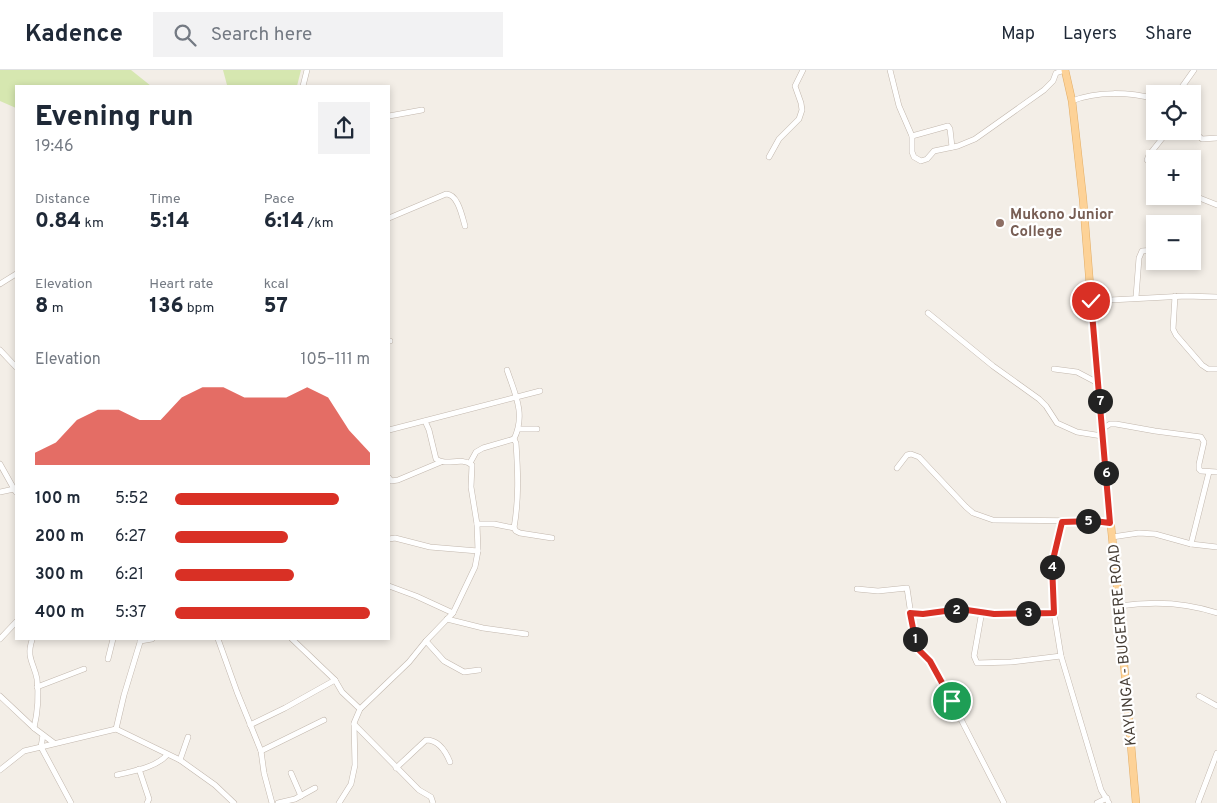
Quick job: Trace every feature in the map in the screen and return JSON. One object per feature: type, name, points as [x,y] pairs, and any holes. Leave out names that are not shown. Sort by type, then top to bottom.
[{"type":"main road","name":"KAYUNGA - BUGERERE ROAD","points":[[1065,70],[1072,100],[1083,199],[1136,803]]},
{"type":"street","points":[[303,85],[307,70]]},
{"type":"street","points":[[768,157],[779,139],[799,119],[802,110],[795,86],[803,70]]},
{"type":"street","points":[[890,70],[897,100],[912,136],[914,158],[921,161],[927,159],[934,151],[975,139],[1044,90],[1053,81],[1056,73],[1065,70]]},
{"type":"street","points":[[1183,85],[1194,70]]},
{"type":"street","points":[[1072,100],[1092,95],[1124,94],[1146,98]]},
{"type":"street","points":[[390,116],[422,110]]},
{"type":"street","points":[[912,136],[948,126],[950,128],[952,147]]},
{"type":"street","points":[[1201,139],[1217,138]]},
{"type":"street","points":[[1153,150],[1161,140]]},
{"type":"street","points":[[390,218],[450,194],[454,196],[465,226]]},
{"type":"street","points":[[1201,199],[1217,205]]},
{"type":"street","points":[[1136,297],[1139,258],[1142,251],[1146,251]]},
{"type":"street","points":[[0,284],[15,275]]},
{"type":"street","points":[[1175,296],[1172,322],[1176,334],[1202,365],[1217,369]]},
{"type":"street","points":[[1091,301],[1136,297],[1217,297]]},
{"type":"street","points":[[928,313],[993,366],[1039,399],[1057,423],[1077,432],[1102,432],[1110,424],[1116,424],[1201,437],[1204,442],[1198,467],[1201,471],[1217,472]]},
{"type":"street","points":[[0,350],[15,366]]},
{"type":"street","points":[[1054,369],[1077,372],[1098,383]]},
{"type":"street","points":[[339,803],[351,784],[355,765],[354,723],[360,710],[409,662],[426,640],[453,613],[475,567],[478,551],[477,524],[471,487],[472,465],[470,463],[476,452],[483,448],[514,439],[519,429],[520,408],[507,370]]},
{"type":"street","points":[[390,430],[540,391]]},
{"type":"street","points":[[424,421],[429,430],[434,455],[441,462]]},
{"type":"street","points":[[519,429],[537,429]]},
{"type":"street","points":[[514,439],[516,443],[519,485],[518,508],[514,528]]},
{"type":"street","points":[[897,468],[907,455],[911,454],[920,458],[966,507],[973,513],[985,518],[1110,523]]},
{"type":"street","points":[[390,480],[398,480],[441,462],[460,461],[470,463]]},
{"type":"street","points":[[0,464],[15,491],[0,492]]},
{"type":"street","points":[[1191,544],[1209,472]]},
{"type":"street","points":[[1062,522],[1052,564],[1054,613],[1061,656],[1101,790],[1108,800],[1098,803]]},
{"type":"street","points":[[477,524],[494,524],[514,528],[520,533],[552,538]]},
{"type":"street","points":[[1112,537],[1155,534],[1191,544],[1217,548]]},
{"type":"street","points":[[390,539],[395,538],[430,547],[478,551]]},
{"type":"street","points":[[390,586],[453,613]]},
{"type":"street","points":[[857,589],[878,591],[907,588],[917,648],[930,661],[1004,803]]},
{"type":"street","points":[[1119,606],[1140,603],[1174,603],[1196,606],[1217,613]]},
{"type":"street","points":[[910,613],[923,614],[960,609],[1001,614],[1054,613]]},
{"type":"street","points":[[982,612],[974,656],[977,663],[1011,662],[1061,656]]},
{"type":"street","points":[[447,619],[483,628],[526,634]]},
{"type":"street","points":[[0,639],[15,623]]},
{"type":"street","points":[[32,640],[28,650],[36,678],[38,709],[34,728]]},
{"type":"street","points":[[108,659],[113,640]]},
{"type":"street","points":[[116,728],[141,640]]},
{"type":"street","points":[[218,640],[261,751],[264,773],[273,803]]},
{"type":"street","points":[[293,640],[335,680],[342,692],[360,710]]},
{"type":"street","points":[[426,640],[444,661],[464,672],[479,670]]},
{"type":"street","points":[[37,687],[84,669]]},
{"type":"street","points":[[250,725],[335,680]]},
{"type":"street","points":[[0,696],[34,728],[54,743]]},
{"type":"street","points":[[1199,696],[1217,706]]},
{"type":"street","points":[[261,751],[324,720]]},
{"type":"street","points":[[354,723],[396,768],[420,790],[431,797],[433,803]]},
{"type":"street","points":[[0,770],[24,751],[116,728],[180,760],[215,785],[234,803]]},
{"type":"street","points":[[43,735],[42,746],[71,803]]},
{"type":"street","points":[[180,760],[188,738]]},
{"type":"street","points":[[396,768],[426,740],[431,740],[439,745],[450,762]]},
{"type":"street","points":[[1198,803],[1217,753]]},
{"type":"street","points":[[117,775],[163,760],[167,755]]},
{"type":"street","points":[[139,769],[149,798],[147,803]]},
{"type":"street","points":[[292,773],[301,796]]},
{"type":"street","points":[[278,803],[301,796],[315,788]]},
{"type":"green space","points":[[0,70],[131,70],[150,85],[15,85],[15,108],[0,101]]},
{"type":"green space","points":[[223,70],[301,70],[297,85],[227,85]]},
{"type":"place","name":"Mukono Junior College","points":[[1000,223]]},
{"type":"route","points":[[952,701],[930,661],[917,648],[910,613],[923,614],[960,609],[994,614],[1054,613],[1052,564],[1062,522],[1094,521],[1110,523],[1091,301]]}]
